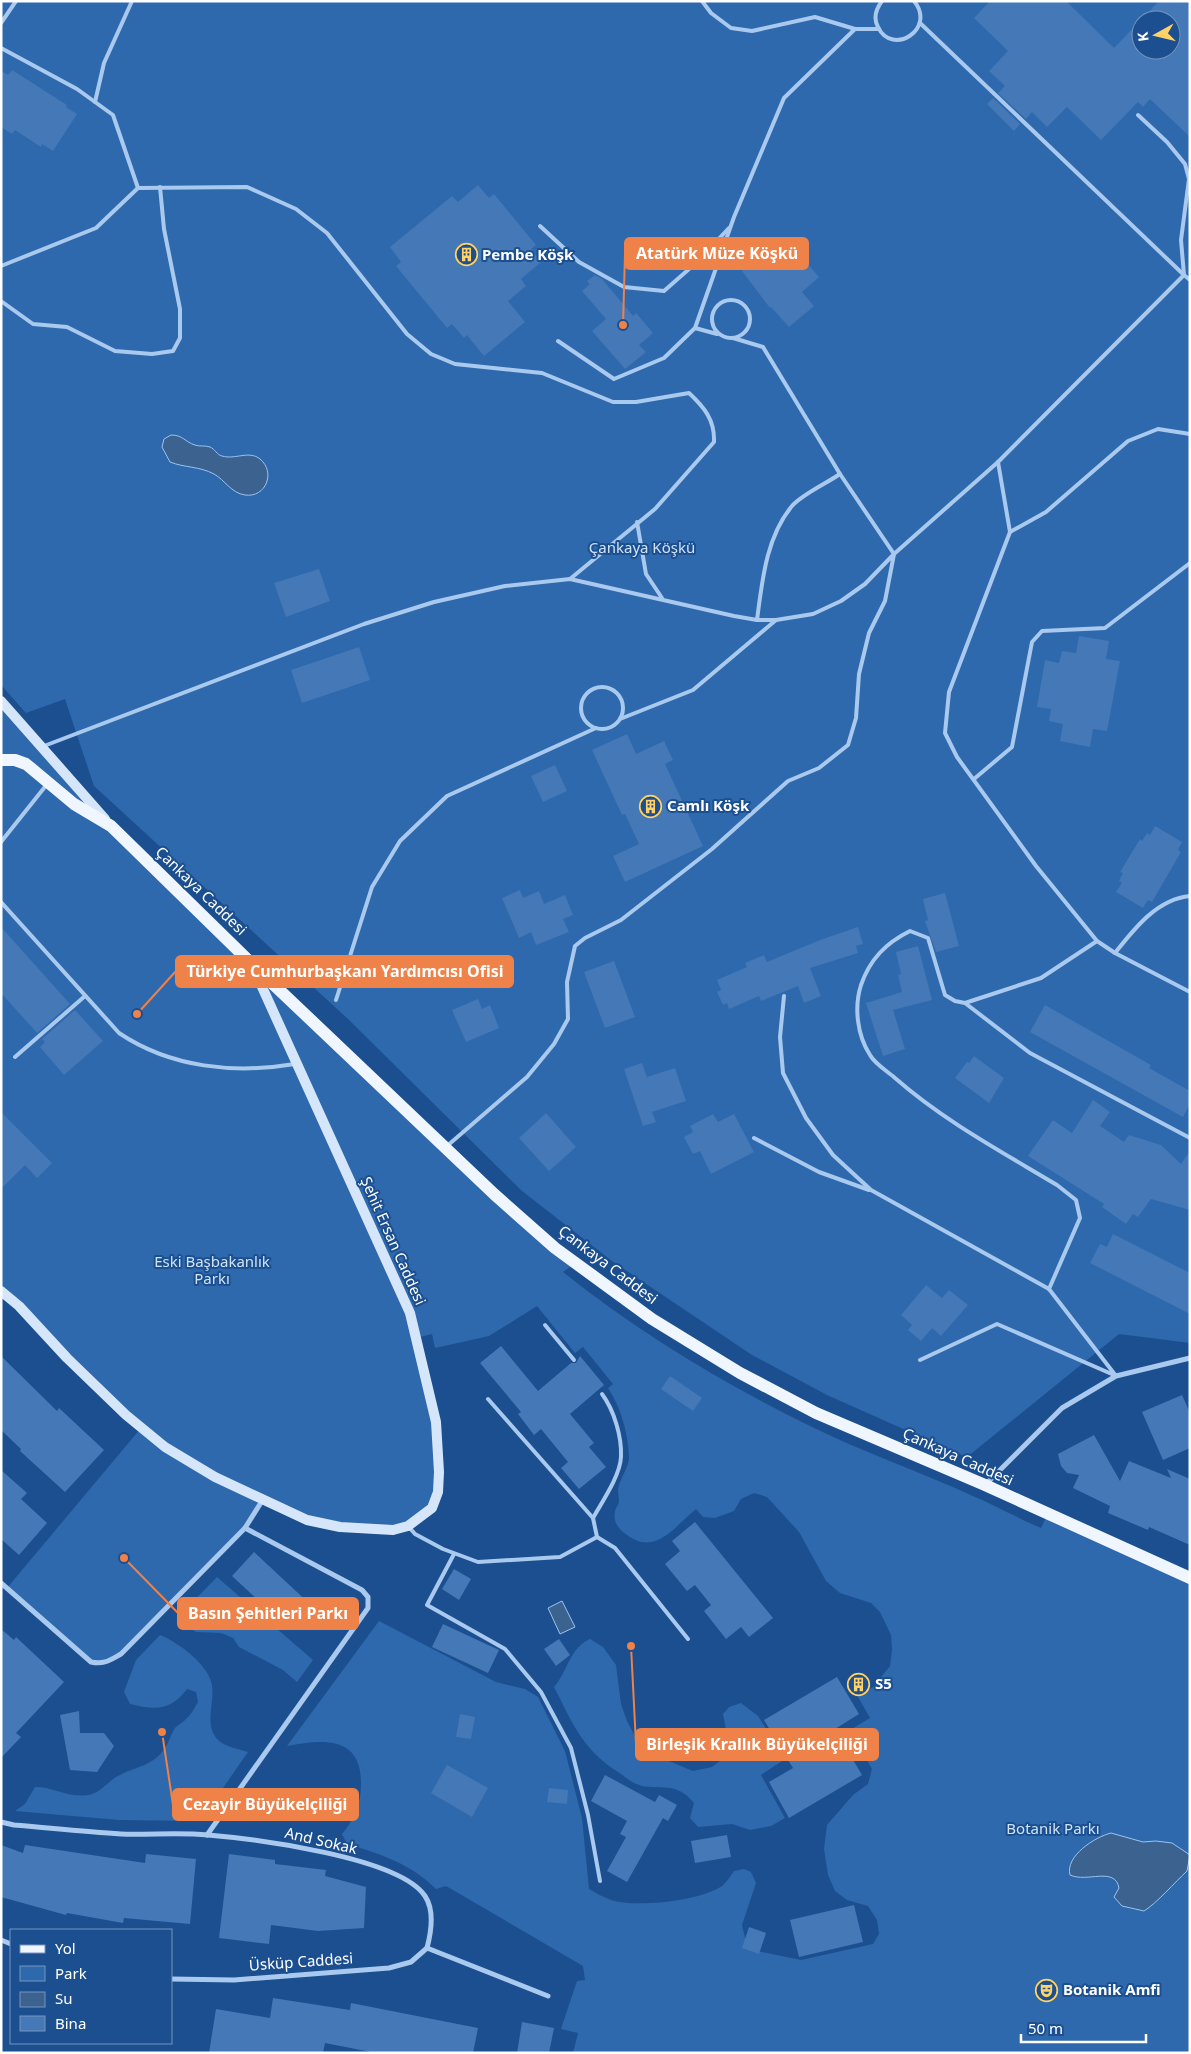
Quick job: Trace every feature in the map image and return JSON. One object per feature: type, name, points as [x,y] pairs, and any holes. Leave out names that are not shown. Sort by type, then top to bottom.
[{"type":"main road","name":"Çankaya Caddesi","points":[[1,701],[111,826],[445,1148],[555,1248],[652,1319],[740,1373],[816,1413],[985,1485],[1190,1578]]},
{"type":"main road","name":"Çankaya Caddesi","points":[[1,760],[15,760],[26,764],[74,804],[111,826]]},
{"type":"main road","name":"Şehit Ersan Caddesi","points":[[1,1291],[19,1306],[67,1358],[126,1415],[165,1447],[215,1477],[262,1501],[307,1520],[340,1527],[393,1530],[408,1526],[421,1519],[432,1508],[438,1492],[439,1472],[436,1422],[410,1313],[295,1064],[252,964]]},
{"type":"street","points":[[985,1485],[1062,1408],[1116,1376],[1190,1358]]},
{"type":"street","points":[[1,1583],[91,1662],[100,1664],[120,1654],[245,1528],[262,1501]]},
{"type":"street","points":[[207,1835],[368,1608],[368,1597],[362,1590],[245,1528]]},
{"type":"street","name":"And Sokak","points":[[1,1822],[14,1825],[121,1834],[207,1835],[269,1842],[348,1858],[401,1878],[425,1897],[431,1916],[431,1934],[427,1948]]},
{"type":"street","points":[[427,1948],[548,1996]]},
{"type":"street","name":"Üsküp Caddesi","points":[[172,1979],[234,1980],[389,1968],[411,1962],[427,1948]]},
{"type":"lane","points":[[1,23],[16,1]]},
{"type":"lane","points":[[95,102],[104,63],[132,1]]},
{"type":"lane","points":[[702,1],[710,14],[731,28],[752,31],[815,16],[855,28],[878,29]]},
{"type":"lane","points":[[882,1],[875,18],[878,29],[887,37],[904,39],[914,33],[920,23],[920,11],[914,1]]},
{"type":"lane","points":[[920,23],[1190,280]]},
{"type":"lane","points":[[558,342],[614,379],[664,358],[695,328],[731,227],[784,98],[855,28]]},
{"type":"lane","points":[[1,48],[77,89],[113,115],[138,188]]},
{"type":"lane","points":[[42,747],[364,624],[434,602],[505,586],[570,579],[757,620],[776,620],[814,614],[841,601],[865,584],[894,554],[998,462],[1184,275],[1181,240],[1189,179],[1185,164],[1167,142],[1138,114]]},
{"type":"lane","points":[[1,301],[33,324],[67,327],[115,351],[152,354],[173,351],[180,338],[180,309],[164,229],[160,187]]},
{"type":"lane","points":[[1,266],[96,228],[138,188],[247,187],[296,209],[327,233],[407,334],[431,354],[455,364],[542,374],[612,402],[636,402],[689,393],[705,408],[715,428],[714,442],[655,508],[570,579]]},
{"type":"lane","points":[[540,226],[579,262],[624,287],[664,291],[697,262],[731,227]]},
{"type":"lane","points":[[719,334],[711,321],[713,311],[724,301],[739,301],[747,308],[750,322],[746,332],[733,338]]},
{"type":"lane","points":[[445,1148],[527,1076],[554,1044],[568,1019],[567,982],[575,946],[585,938],[622,920],[712,849],[788,781],[818,768],[848,745],[856,718],[859,674],[869,633],[885,601],[894,554],[840,474],[763,347],[695,328]]},
{"type":"lane","points":[[1010,532],[1046,512],[1128,441],[1158,428],[1190,434]]},
{"type":"lane","points":[[998,462],[1010,532],[950,692],[944,733],[957,757],[1036,866],[1097,941],[1115,953],[1190,992]]},
{"type":"lane","points":[[757,620],[762,579],[774,535],[792,505],[840,474]]},
{"type":"lane","points":[[636,522],[646,574],[662,598]]},
{"type":"lane","points":[[974,779],[1012,747],[1032,642],[1037,636],[1042,631],[1105,628],[1190,563]]},
{"type":"lane","points":[[336,1000],[372,887],[400,841],[447,796],[596,728],[609,728],[620,719],[693,690],[776,620]]},
{"type":"lane","points":[[596,728],[584,720],[580,709],[582,698],[595,687],[606,686],[620,696],[623,706],[620,719]]},
{"type":"lane","points":[[1,842],[49,782]]},
{"type":"lane","points":[[1115,953],[1136,927],[1152,913],[1168,902],[1190,896]]},
{"type":"lane","points":[[1,902],[119,1033],[137,1045],[168,1056],[228,1070],[251,1070],[295,1064]]},
{"type":"lane","points":[[1049,1289],[1080,1218],[1076,1200],[1057,1185],[932,1108],[870,1056],[860,1032],[857,1011],[859,990],[866,969],[879,952],[893,940],[910,931],[928,938],[945,995],[955,1001],[965,1003],[1030,1053],[1190,1138]]},
{"type":"lane","points":[[965,1003],[1042,978],[1097,941]]},
{"type":"lane","points":[[15,1056],[85,996]]},
{"type":"lane","points":[[784,996],[780,1037],[783,1073],[806,1118],[834,1155],[871,1190]]},
{"type":"lane","points":[[754,1138],[819,1172],[871,1190],[1049,1289],[1116,1376]]},
{"type":"lane","points":[[920,1360],[997,1324],[1116,1376]]},
{"type":"lane","points":[[545,1325],[574,1360]]},
{"type":"lane","points":[[593,1518],[611,1485],[621,1458],[617,1429],[608,1402],[602,1394]]},
{"type":"lane","points":[[488,1399],[593,1518],[597,1536],[615,1548],[688,1639]]},
{"type":"lane","points":[[408,1526],[414,1534],[454,1554],[478,1562],[560,1557],[597,1536]]},
{"type":"lane","points":[[454,1554],[427,1605],[505,1649],[541,1692],[571,1748],[588,1815],[600,1881]]},
{"type":"green space","name":"Çankaya Köşkü","points":[[1,1],[1190,1],[1190,1343],[1119,1334],[972,1453],[964,1456],[827,1395],[752,1355],[612,1261],[522,1191],[348,1019],[94,786],[65,699],[26,713],[1,685]]},
{"type":"green space","points":[[1,701],[111,826],[576,1263],[563,1272],[591,1294],[681,1355],[774,1408],[826,1434],[982,1500],[1041,1528],[1047,1515],[1190,1577],[1190,2053],[573,2053],[578,2033],[561,2029],[577,1981],[585,1980],[583,1966],[446,1886],[436,1889],[406,1866],[347,1844],[342,1834],[356,1811],[361,1792],[360,1769],[355,1757],[348,1749],[338,1744],[327,1742],[287,1746],[379,1621],[496,1682],[525,1689],[538,1697],[565,1751],[582,1818],[589,1889],[608,1899],[622,1902],[668,1902],[699,1896],[712,1891],[722,1886],[734,1871],[744,1869],[751,1872],[756,1883],[742,1925],[746,1942],[757,1951],[801,1960],[873,1944],[879,1934],[877,1920],[868,1906],[847,1900],[835,1891],[828,1875],[824,1849],[827,1825],[853,1795],[868,1784],[872,1769],[850,1730],[870,1718],[858,1697],[873,1687],[890,1666],[891,1635],[880,1612],[871,1603],[840,1593],[826,1581],[799,1532],[767,1497],[754,1493],[741,1499],[734,1511],[715,1518],[703,1517],[696,1509],[670,1532],[653,1542],[634,1539],[623,1532],[616,1523],[615,1510],[619,1503],[619,1486],[629,1457],[623,1421],[617,1404],[608,1388],[613,1384],[583,1347],[575,1353],[537,1306],[489,1336],[435,1348],[432,1334],[416,1338],[439,1452],[432,1508],[408,1526],[340,1527],[262,1501],[245,1528],[121,1654],[107,1662],[91,1662],[7,1588],[141,1428],[1,1291]]},
{"type":"green space","points":[[217,1577],[313,1660],[297,1682],[283,1670],[239,1647],[233,1638],[221,1633],[196,1632],[185,1626],[180,1615]]},
{"type":"green space","points":[[160,1635],[192,1655],[210,1677],[213,1692],[211,1722],[214,1735],[225,1745],[248,1752],[200,1821],[119,1820],[15,1811],[25,1804],[35,1787],[81,1796],[93,1794],[116,1777],[150,1762],[160,1754],[175,1728],[189,1716],[198,1702],[196,1692],[187,1689],[175,1701],[162,1707],[155,1708],[130,1704],[124,1692],[136,1660]]},
{"type":"green space","points":[[590,1639],[603,1647],[616,1665],[621,1704],[627,1721],[638,1742],[647,1752],[693,1771],[712,1767],[728,1755],[728,1740],[723,1714],[729,1707],[741,1703],[758,1716],[785,1759],[761,1775],[785,1818],[771,1826],[750,1830],[732,1824],[698,1827],[690,1818],[694,1803],[686,1795],[672,1788],[649,1787],[634,1783],[595,1754],[580,1735],[554,1687],[573,1654],[583,1643]]},
{"type":"water","points":[[171,435],[178,436],[197,446],[210,447],[222,456],[256,456],[265,464],[268,477],[266,483],[263,488],[252,495],[240,494],[208,471],[170,462],[162,447],[164,439]]},
{"type":"water","points":[[562,1601],[575,1627],[560,1634],[548,1608]]},
{"type":"water","points":[[1111,1833],[1143,1842],[1172,1843],[1190,1855],[1187,1871],[1144,1911],[1122,1906],[1114,1897],[1119,1888],[1116,1881],[1112,1878],[1106,1876],[1077,1877],[1070,1875],[1072,1861],[1077,1854],[1090,1843]]},
{"type":"building","points":[[990,1],[1066,1],[1114,48],[1131,30],[1131,60],[1181,60],[1181,10],[1150,10],[1159,1],[1190,1],[1190,137],[1150,99],[1143,107],[1138,102],[1101,140],[1067,107],[1047,127],[1032,112],[1026,119],[998,93],[1005,86],[989,71],[1008,51],[974,18]]},
{"type":"building","points":[[12,70],[67,105],[66,107],[77,114],[53,151],[42,144],[41,147],[15,130],[12,134],[1,127],[1,71],[8,75]]},
{"type":"building","points":[[993,98],[1020,124],[1014,131],[987,104]]},
{"type":"building","name":"Pembe Köşk","points":[[478,185],[489,198],[494,194],[536,245],[531,249],[541,262],[521,279],[526,286],[508,301],[525,322],[484,356],[467,335],[464,338],[452,324],[447,328],[396,266],[401,262],[390,247],[452,196],[458,202]]},
{"type":"building","points":[[788,241],[819,277],[802,292],[814,306],[789,327],[770,308],[742,271],[767,250],[772,256]]},
{"type":"building","points":[[595,275],[602,279],[633,316],[636,313],[653,333],[639,345],[646,352],[625,369],[592,331],[606,319],[582,291],[590,284],[587,281]]},
{"type":"building","points":[[319,569],[330,601],[286,617],[274,583]]},
{"type":"building","points":[[1079,636],[1109,641],[1106,659],[1120,661],[1107,731],[1093,729],[1090,747],[1060,741],[1063,724],[1049,721],[1051,709],[1037,707],[1045,660],[1059,663],[1062,651],[1076,653]]},
{"type":"building","points":[[359,647],[370,680],[302,703],[291,670]]},
{"type":"building","name":"Camlı Köşk","points":[[627,734],[636,754],[664,741],[673,760],[665,764],[703,846],[625,882],[613,856],[639,844],[625,814],[622,815],[592,750]]},
{"type":"building","points":[[555,765],[567,791],[543,802],[531,776]]},
{"type":"building","points":[[1155,826],[1182,842],[1178,850],[1181,852],[1152,902],[1148,900],[1143,908],[1116,892],[1122,883],[1119,881],[1123,873],[1120,872],[1140,839],[1142,841],[1147,833],[1150,835]]},
{"type":"building","points":[[520,890],[523,898],[539,891],[544,904],[565,895],[573,915],[563,919],[569,932],[536,945],[531,932],[519,938],[502,898]]},
{"type":"building","points":[[945,893],[959,946],[936,952],[925,921],[928,920],[923,899]]},
{"type":"building","points":[[1,927],[70,1004],[37,1033],[1,993]]},
{"type":"building","points":[[858,927],[863,944],[856,946],[858,953],[810,968],[821,996],[804,1003],[798,986],[761,1001],[759,996],[729,1009],[727,1003],[723,1005],[717,992],[721,990],[717,980],[747,967],[745,963],[764,955],[767,962],[820,940]]},
{"type":"building","points":[[918,946],[932,1000],[893,1010],[905,1049],[883,1056],[866,1003],[902,992],[898,975],[901,974],[896,952]]},
{"type":"building","points":[[614,961],[635,1017],[605,1028],[584,972]]},
{"type":"building","points":[[478,999],[482,1009],[490,1005],[499,1028],[466,1042],[452,1010]]},
{"type":"building","points":[[1045,1005],[1151,1065],[1149,1068],[1190,1091],[1190,1104],[1183,1117],[1030,1032]]},
{"type":"building","points":[[75,1010],[103,1041],[64,1075],[40,1047],[45,1042],[42,1039]]},
{"type":"building","points":[[974,1056],[1004,1078],[989,1103],[955,1078]]},
{"type":"building","points":[[642,1063],[647,1077],[675,1068],[686,1101],[652,1112],[656,1122],[643,1126],[624,1069]]},
{"type":"building","points":[[1093,1100],[1110,1112],[1100,1126],[1124,1142],[1129,1135],[1161,1145],[1181,1164],[1190,1151],[1190,1210],[1151,1199],[1138,1217],[1133,1214],[1126,1224],[1102,1207],[1104,1204],[1028,1156],[1053,1120],[1072,1133]]},
{"type":"building","points":[[1,1112],[52,1163],[37,1178],[25,1165],[1,1189]]},
{"type":"building","points":[[546,1113],[576,1147],[549,1171],[519,1138]]},
{"type":"building","points":[[713,1114],[718,1122],[734,1114],[754,1152],[711,1174],[700,1151],[693,1154],[684,1137],[693,1132],[690,1126]]},
{"type":"building","points":[[1113,1234],[1190,1273],[1190,1314],[1090,1263],[1100,1244],[1107,1247]]},
{"type":"building","points":[[926,1285],[942,1298],[949,1290],[968,1305],[941,1336],[932,1328],[921,1341],[908,1330],[912,1325],[901,1315]]},
{"type":"building","points":[[501,1346],[538,1391],[571,1363],[576,1363],[580,1356],[604,1385],[570,1414],[594,1443],[589,1447],[606,1467],[579,1489],[561,1468],[568,1462],[541,1429],[534,1435],[518,1414],[521,1412],[480,1363]]},
{"type":"building","points":[[1,1356],[57,1411],[59,1408],[104,1450],[65,1492],[20,1451],[21,1449],[1,1430]]},
{"type":"building","points":[[670,1376],[702,1398],[693,1411],[661,1389]]},
{"type":"building","points":[[1182,1395],[1190,1413],[1190,1448],[1163,1460],[1142,1412]]},
{"type":"building","points":[[1094,1435],[1120,1481],[1129,1461],[1171,1478],[1167,1469],[1190,1479],[1190,1545],[1149,1527],[1148,1530],[1108,1513],[1110,1506],[1073,1488],[1079,1475],[1067,1473],[1061,1466],[1058,1454]]},
{"type":"building","points":[[1,1470],[27,1493],[21,1499],[47,1523],[19,1555],[1,1539]]},
{"type":"building","points":[[695,1522],[773,1618],[749,1637],[741,1627],[726,1639],[704,1611],[711,1605],[695,1585],[687,1591],[665,1564],[680,1551],[672,1541]]},
{"type":"building","points":[[254,1552],[312,1606],[290,1630],[232,1576]]},
{"type":"building","points":[[454,1569],[471,1579],[459,1600],[442,1589]]},
{"type":"building","points":[[443,1624],[499,1650],[488,1673],[432,1647]]},
{"type":"building","points":[[1,1629],[14,1640],[16,1637],[64,1682],[16,1733],[21,1737],[1,1758]]},
{"type":"building","points":[[559,1639],[570,1655],[556,1666],[544,1649]]},
{"type":"building","points":[[837,1677],[859,1714],[835,1729],[862,1775],[789,1818],[769,1782],[793,1768],[764,1720]]},
{"type":"building","points":[[79,1711],[80,1733],[104,1733],[114,1746],[97,1772],[70,1770],[60,1715]]},
{"type":"building","points":[[460,1714],[475,1717],[471,1739],[456,1737]]},
{"type":"building","points":[[447,1765],[488,1788],[472,1817],[431,1793]]},
{"type":"building","points":[[605,1775],[655,1802],[659,1795],[677,1805],[668,1821],[663,1818],[627,1882],[607,1871],[626,1837],[620,1834],[627,1821],[591,1801]]},
{"type":"building","points":[[549,1788],[568,1790],[567,1804],[547,1802]]},
{"type":"building","points":[[727,1835],[731,1857],[695,1863],[691,1841]]},
{"type":"building","points":[[1,1845],[23,1853],[25,1845],[145,1863],[146,1854],[196,1859],[190,1924],[124,1918],[123,1923],[67,1913],[66,1915],[1,1897]]},
{"type":"building","points":[[229,1854],[275,1860],[275,1864],[326,1870],[325,1876],[366,1887],[364,1928],[318,1931],[271,1925],[269,1944],[219,1938]]},
{"type":"building","points":[[854,1905],[863,1942],[799,1957],[790,1920]]},
{"type":"building","points":[[749,1927],[766,1933],[759,1954],[742,1948]]},
{"type":"building","points":[[273,1998],[350,2010],[351,2003],[478,2028],[473,2053],[376,2053],[325,2043],[323,2053],[209,2053],[216,2009],[270,2018]]},
{"type":"building","points":[[522,2022],[554,2028],[549,2053],[517,2053]]},
{"type":"place","name":"Pembe Köşk","points":[[466,255]]},
{"type":"place","name":"Atatürk Müze Köşkü","points":[[623,325]]},
{"type":"place","name":"Camlı Köşk","points":[[651,806]]},
{"type":"place","name":"Türkiye Cumhurbaşkanı Yardımcısı Ofisi","points":[[137,1014]]},
{"type":"place","name":"Basın Şehitleri Parkı","points":[[124,1558]]},
{"type":"place","name":"Birleşik Krallık Büyükelçiliği","points":[[631,1646]]},
{"type":"place","name":"S5","points":[[859,1684]]},
{"type":"place","name":"Cezayir Büyükelçiliği","points":[[162,1732]]},
{"type":"place","name":"Botanik Amfi","points":[[1047,1990]]},
{"type":"park label","name":"Eski Başbakanlık Parkı","points":[[212,1270]]},
{"type":"park label","name":"Botanik Parkı","points":[[1053,1829]]}]
